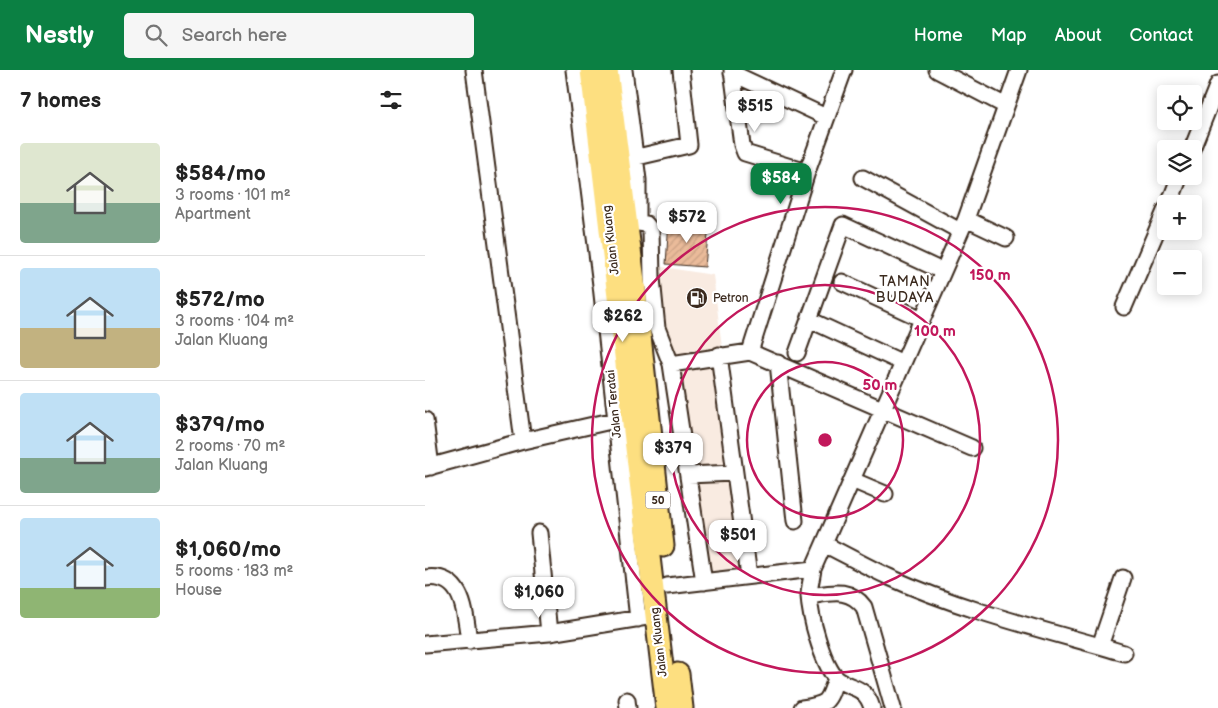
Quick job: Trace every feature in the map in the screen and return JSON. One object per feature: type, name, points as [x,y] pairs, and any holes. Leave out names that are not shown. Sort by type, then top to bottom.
[{"type":"highway","name":"Jalan Kluang","points":[[591,70],[613,206],[643,279],[667,586],[682,708]]},
{"type":"highway","name":"Jalan Kluang","points":[[607,70],[624,418],[647,618],[667,708]]},
{"type":"street","points":[[474,70],[523,441]]},
{"type":"street","points":[[574,70],[613,206]]},
{"type":"street","points":[[613,206],[638,180],[633,158],[624,70]]},
{"type":"street","points":[[633,158],[689,145],[681,70]]},
{"type":"street","points":[[750,352],[807,172],[843,70]]},
{"type":"street","points":[[937,70],[1006,106]]},
{"type":"street","points":[[872,708],[870,701],[860,689],[836,678],[820,646],[809,596],[813,569],[963,225],[1019,70]]},
{"type":"street","points":[[732,72],[827,117]]},
{"type":"street","points":[[732,72],[742,145],[745,153],[807,172]]},
{"type":"street","points":[[1196,140],[1218,84]]},
{"type":"street","points":[[863,178],[963,225],[1006,238]]},
{"type":"street","points":[[797,354],[843,225],[942,271]]},
{"type":"street","points":[[1124,306],[1157,230]]},
{"type":"street","points":[[842,282],[922,319]]},
{"type":"street","points":[[810,320],[903,363]]},
{"type":"street","points":[[648,329],[671,364],[704,582]]},
{"type":"street","points":[[671,364],[719,355],[750,352],[972,448]]},
{"type":"street","points":[[719,355],[749,576]]},
{"type":"street","points":[[778,364],[795,521]]},
{"type":"street","points":[[425,420],[428,467],[523,441],[624,418]]},
{"type":"street","points":[[688,475],[734,473]]},
{"type":"street","points":[[852,480],[885,494]]},
{"type":"street","points":[[539,533],[549,633]]},
{"type":"street","points":[[824,544],[888,577],[929,593],[997,616],[1124,653]]},
{"type":"street","points":[[667,586],[813,569]]},
{"type":"street","points":[[425,578],[437,576],[453,584],[464,605],[469,641]]},
{"type":"street","points":[[1100,646],[1123,578]]},
{"type":"street","points":[[809,596],[840,591],[858,599],[864,607],[893,708]]},
{"type":"street","points":[[425,644],[549,633],[647,618]]},
{"type":"street","points":[[801,708],[828,701],[836,678]]},
{"type":"shaded area","points":[[656,266],[713,275],[751,579],[700,586]]},
{"type":"building","points":[[669,221],[709,224],[705,267],[666,264]]},
{"type":"place","name":"Petron","points":[[697,298]]},
{"type":"district","name":"TAMAN BUDAYA","points":[[905,290]]}]
